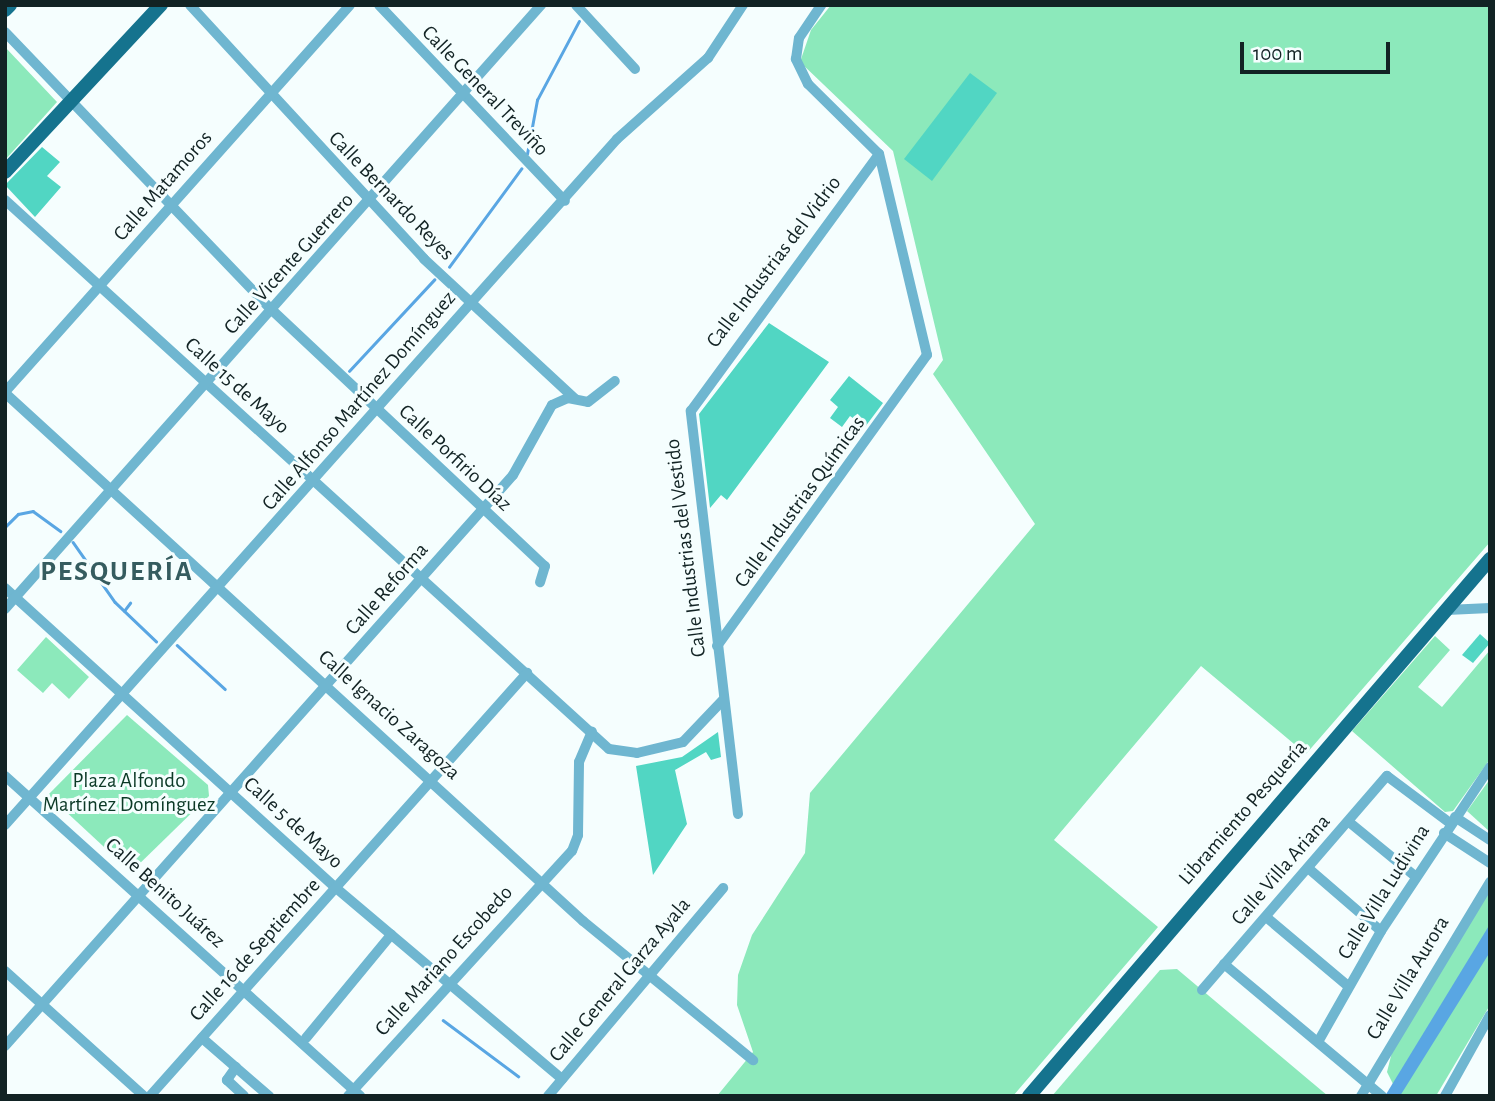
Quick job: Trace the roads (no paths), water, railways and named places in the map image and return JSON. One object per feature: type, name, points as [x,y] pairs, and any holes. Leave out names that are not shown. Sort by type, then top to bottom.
[{"type":"main road","points":[[5,10],[10,5]]},
{"type":"main road","points":[[5,173],[161,5]]},
{"type":"main road","name":"Libramiento Pesquería","points":[[1029,1096],[1488,561]]},
{"type":"street","name":"Calle Bernardo Reyes","points":[[190,5],[369,203],[577,401]]},
{"type":"street","name":"Calle Matamoros","points":[[5,393],[350,5]]},
{"type":"street","name":"Calle General Treviño","points":[[379,5],[462,98],[565,201]]},
{"type":"street","name":"Calle Vicente Guerrero","points":[[5,609],[369,203],[541,5]]},
{"type":"street","points":[[576,5],[635,69]]},
{"type":"street","name":"Calle Alfonso Martínez Domínguez","points":[[5,825],[471,302],[565,201],[630,125],[708,58],[743,5]]},
{"type":"street","points":[[821,5],[794,48],[798,67],[879,154]]},
{"type":"street","name":"Calle Porfirio Díaz","points":[[5,33],[28,52],[171,207],[273,311],[482,511],[545,566],[540,582]]},
{"type":"street","name":"Calle Industrias Químicas","points":[[717,646],[913,380],[926,346],[879,154]]},
{"type":"street","name":"Calle Industrias del Vidrio","points":[[699,393],[879,154]]},
{"type":"street","name":"Calle 15 de Mayo","points":[[5,200],[609,749],[637,753],[682,743],[723,701]]},
{"type":"street","points":[[577,401],[596,397],[615,381]]},
{"type":"street","name":"Calle Ignacio Zaragoza","points":[[5,393],[542,881],[648,975],[752,1059]]},
{"type":"street","name":"Calle Industrias del Vestido","points":[[699,393],[691,436],[738,814]]},
{"type":"street","name":"Calle Reforma","points":[[5,1046],[137,894],[327,686],[513,475],[539,420],[559,400],[577,401]]},
{"type":"street","points":[[1471,581],[1465,597],[1473,605]]},
{"type":"street","name":"Calle 5 de Mayo","points":[[5,588],[336,888],[562,1079]]},
{"type":"street","points":[[1444,611],[1473,605],[1489,608],[1490,597]]},
{"type":"street","name":"Calle 16 de Septiembre","points":[[150,1096],[246,992],[527,673]]},
{"type":"street","name":"Calle Mariano Escobedo","points":[[354,1094],[449,984],[569,855],[578,835],[579,762],[592,732]]},
{"type":"street","name":"Calle Villa Ludivina","points":[[1318,1042],[1348,986],[1415,876],[1490,766]]},
{"type":"street","name":"Calle Villa Ariana","points":[[1202,990],[1389,775],[1450,824]]},
{"type":"street","name":"Calle Benito Juárez","points":[[5,776],[246,992],[354,1094]]},
{"type":"street","points":[[1349,822],[1415,876]]},
{"type":"street","points":[[1450,824],[1490,840]]},
{"type":"street","points":[[1450,824],[1490,863]]},
{"type":"street","points":[[1308,868],[1381,931]]},
{"type":"street","name":"Calle Villa Aurora","points":[[1369,1087],[1490,881]]},
{"type":"street","name":"Calle General Garza Ayala","points":[[548,1096],[723,888]]},
{"type":"street","points":[[1266,917],[1348,986]]},
{"type":"street","points":[[306,1038],[391,935]]},
{"type":"street","points":[[1224,964],[1369,1087]]},
{"type":"street","points":[[5,971],[144,1096]]},
{"type":"street","points":[[1445,1096],[1490,1015]]},
{"type":"street","points":[[202,1038],[269,1096]]},
{"type":"street","points":[[236,1067],[227,1080],[244,1096]]},
{"type":"water","points":[[1490,924],[1490,952],[1400,1096],[1385,1096]]},
{"type":"waterway","points":[[527,154],[537,100],[579,21]]},
{"type":"waterway","points":[[449,267],[521,169]]},
{"type":"waterway","points":[[349,371],[434,280]]},
{"type":"waterway","points":[[5,527],[18,514],[33,511],[61,531]]},
{"type":"waterway","points":[[73,542],[115,602],[156,641]]},
{"type":"waterway","points":[[124,611],[130,603]]},
{"type":"waterway","points":[[177,645],[225,689]]},
{"type":"waterway","points":[[443,1020],[518,1076]]},
{"type":"district","name":"PESQUERÍA","points":[[117,572]]},
{"type":"park label","name":"Plaza Alfondo Martínez Domínguez","points":[[129,793]]}]
